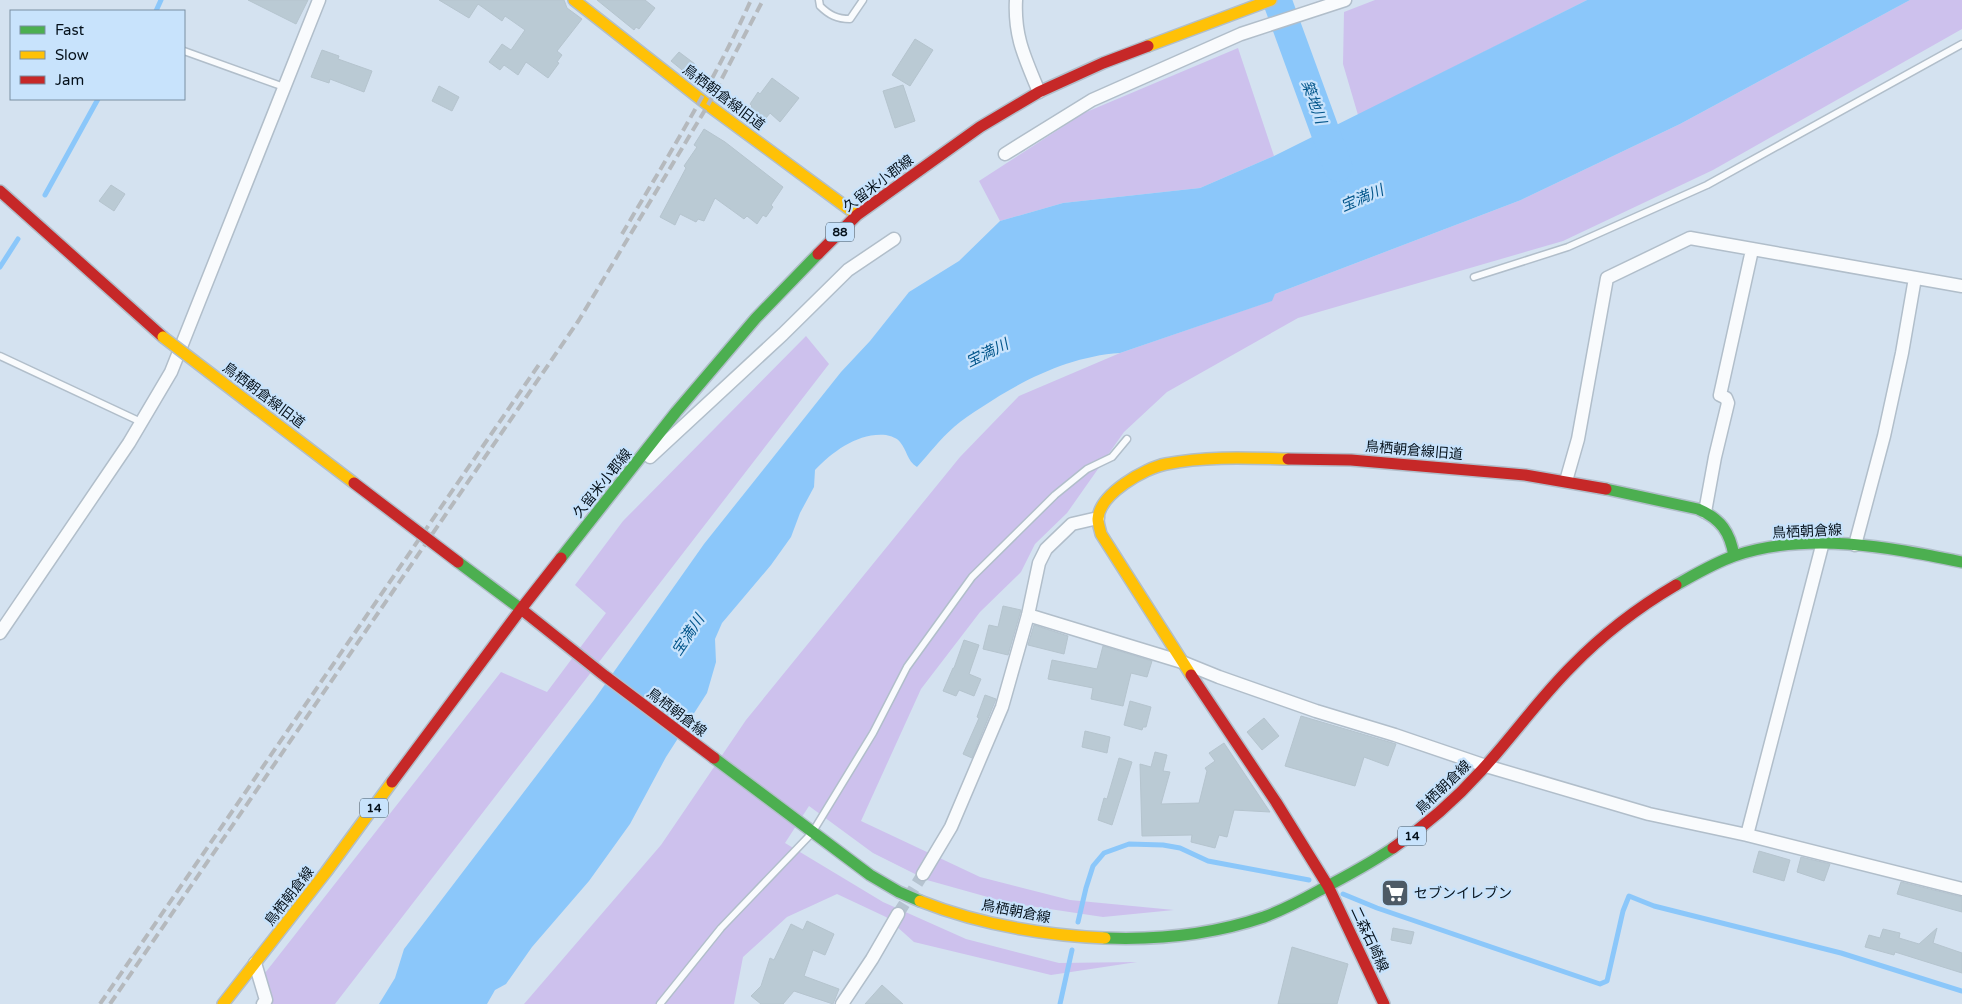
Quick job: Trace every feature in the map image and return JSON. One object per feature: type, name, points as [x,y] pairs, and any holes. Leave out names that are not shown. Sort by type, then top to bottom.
[{"type":"main road","name":"鳥栖朝倉線旧道","points":[[574,0],[708,105],[857,215]]},
{"type":"main road","name":"久留米小郡線","points":[[521,609],[676,412],[756,318],[857,215],[980,127],[1039,92],[1103,63],[1271,0]]},
{"type":"main road","name":"鳥栖朝倉線旧道","points":[[0,191],[163,337],[521,609]]},
{"type":"main road","name":"鳥栖朝倉線旧道","points":[[1098,518],[1106,501],[1117,488],[1145,472],[1165,464],[1221,458],[1351,460],[1525,475],[1566,481],[1705,512],[1711,514],[1724,524],[1732,538],[1734,556]]},
{"type":"main road","name":"二森石崎線","points":[[1098,518],[1101,534],[1182,662],[1276,802],[1328,886],[1384,1004]]},
{"type":"main road","name":"鳥栖朝倉線","points":[[223,1004],[326,872],[521,609],[812,833],[899,892],[969,917],[1035,932],[1089,937],[1158,938],[1214,929],[1266,916],[1374,861],[1414,834],[1453,800],[1486,766],[1556,682],[1610,628],[1667,589],[1734,556],[1759,548],[1823,542],[1935,556],[1962,562]]},
{"type":"street","points":[[0,633],[129,443],[171,372],[319,0]]},
{"type":"street","points":[[1016,0],[1015,22],[1021,47],[1039,92]]},
{"type":"street","points":[[1005,154],[1092,100],[1241,34],[1338,2]]},
{"type":"street","points":[[1566,481],[1578,439],[1607,278],[1690,238],[1962,286]]},
{"type":"street","points":[[613,492],[783,334],[848,270],[894,239]]},
{"type":"street","points":[[1705,512],[1728,403],[1726,398],[1720,395],[1752,250]]},
{"type":"street","points":[[1855,545],[1884,436],[1915,278]]},
{"type":"street","points":[[924,874],[951,827],[982,758],[1002,707],[1028,615],[1039,563],[1046,549],[1072,524],[1098,518]]},
{"type":"street","points":[[1748,835],[1823,542]]},
{"type":"street","points":[[1028,615],[1182,662],[1316,711],[1486,766],[1649,814],[1748,835],[1962,889]]},
{"type":"street","points":[[842,1004],[872,959],[898,914]]},
{"type":"street","points":[[255,963],[266,1000],[263,1004]]},
{"type":"lane","points":[[819,0],[820,6],[828,13],[840,19],[850,19],[862,0]]},
{"type":"lane","points":[[1474,277],[1568,247],[1707,184],[1962,44]]},
{"type":"lane","points":[[185,51],[284,87]]},
{"type":"lane","points":[[0,356],[141,422]]},
{"type":"lane","points":[[660,1004],[721,928],[812,833],[873,733],[907,667],[972,577],[1055,494],[1087,469],[1112,457],[1127,439]]},
{"type":"shaded area","points":[[1375,0],[1587,0],[1358,115],[1343,64],[1344,12]]},
{"type":"shaded area","points":[[1910,0],[1962,0],[1962,29],[1713,170],[1563,241],[1298,318],[1167,392],[1124,432],[1067,513],[1035,544],[1021,572],[980,612],[921,689],[861,821],[980,877],[1070,900],[1174,910],[1103,917],[1009,903],[927,880],[873,853],[809,806],[785,843],[883,902],[966,939],[1059,963],[1137,962],[1051,975],[914,942],[886,917],[837,894],[787,917],[743,957],[734,1004],[524,1004],[661,845],[746,720],[960,457],[1019,396],[1120,353],[1271,301],[1275,294],[1521,200],[1680,124]]},
{"type":"shaded area","points":[[1238,48],[1274,156],[1200,188],[1063,203],[1000,221],[979,181],[1084,113]]},
{"type":"shaded area","points":[[806,336],[829,364],[335,1004],[271,1004],[265,973],[501,672],[547,692],[606,613],[575,585],[623,521]]},
{"type":"water","name":"宝満川","points":[[1587,0],[1910,0],[1680,124],[1521,200],[1275,294],[1272,301],[1120,353],[1102,355],[1065,364],[1030,379],[997,397],[960,422],[944,436],[917,467],[911,462],[902,445],[894,437],[876,435],[847,444],[815,470],[814,487],[800,513],[791,537],[771,565],[722,623],[715,639],[716,662],[707,693],[666,757],[630,824],[589,881],[532,947],[506,984],[495,990],[487,1004],[379,1004],[395,978],[404,949],[594,700],[704,544],[841,372],[870,341],[909,292],[959,261],[1000,221],[1063,203],[1200,188],[1274,156]]},
{"type":"building","points":[[248,0],[308,0],[296,24]]},
{"type":"building","points":[[439,0],[564,0],[567,8],[582,19],[557,51],[562,55],[557,62],[559,63],[548,78],[526,62],[518,75],[504,65],[500,70],[489,62],[502,44],[511,50],[525,30],[505,16],[502,21],[478,4],[469,18]]},
{"type":"building","points":[[597,0],[645,0],[655,8],[639,29],[636,27],[634,30]]},
{"type":"building","points":[[915,39],[933,50],[910,86],[892,75]]},
{"type":"building","points":[[322,50],[339,56],[338,59],[372,71],[364,92],[330,79],[329,83],[311,77]]},
{"type":"building","points":[[679,52],[695,64],[687,74],[671,61]]},
{"type":"building","points":[[772,78],[799,98],[780,122],[770,113],[759,127],[744,116],[752,106],[750,104],[758,92],[760,94]]},
{"type":"building","points":[[903,85],[915,121],[895,128],[883,91]]},
{"type":"building","points":[[439,86],[459,97],[452,111],[432,101]]},
{"type":"building","points":[[704,129],[725,142],[783,187],[771,205],[773,207],[766,217],[763,215],[757,224],[747,216],[744,219],[715,198],[704,221],[698,219],[696,222],[680,214],[675,225],[660,217],[686,168],[684,166],[697,147],[694,145]]},
{"type":"building","points":[[111,185],[125,194],[114,211],[99,201]]},
{"type":"building","points":[[1003,606],[1021,610],[1008,655],[983,649],[989,625],[998,627]]},
{"type":"building","points":[[1034,625],[1068,636],[1064,654],[1028,645]]},
{"type":"building","points":[[964,640],[979,645],[969,674],[981,679],[974,696],[959,690],[956,696],[943,691]]},
{"type":"building","points":[[1103,646],[1152,661],[1147,677],[1131,673],[1123,706],[1091,699],[1093,688],[1048,679],[1052,660],[1097,669]]},
{"type":"building","points":[[985,695],[996,699],[972,758],[963,754],[979,718],[977,717]]},
{"type":"building","points":[[1130,701],[1151,707],[1146,727],[1143,727],[1142,730],[1124,725]]},
{"type":"building","points":[[1301,716],[1396,744],[1388,766],[1364,757],[1355,786],[1285,766]]},
{"type":"building","points":[[1264,718],[1279,736],[1262,750],[1247,732]]},
{"type":"building","points":[[1085,731],[1110,737],[1107,753],[1082,747]]},
{"type":"building","points":[[1224,743],[1270,812],[1234,810],[1227,837],[1219,835],[1215,848],[1191,842],[1192,835],[1142,836],[1140,764],[1151,767],[1155,752],[1167,755],[1163,771],[1170,772],[1161,804],[1199,803],[1207,771],[1205,768],[1215,761],[1209,753]]},
{"type":"building","points":[[1119,758],[1132,762],[1112,825],[1098,820],[1104,798],[1107,799]]},
{"type":"building","points":[[1759,851],[1790,860],[1784,881],[1753,872]]},
{"type":"building","points":[[1801,857],[1830,864],[1824,881],[1797,872]]},
{"type":"building","points":[[1901,882],[1962,897],[1962,912],[1897,894]]},
{"type":"building","points":[[807,921],[834,934],[825,955],[813,950],[804,976],[839,989],[833,1004],[794,991],[783,1004],[761,1004],[751,996],[761,986],[770,958],[774,960],[791,924],[803,930]]},
{"type":"building","points":[[1393,928],[1414,932],[1411,944],[1391,940]]},
{"type":"building","points":[[1937,928],[1933,943],[1962,953],[1962,973],[1895,952],[1894,955],[1865,947],[1869,935],[1880,938],[1883,929],[1900,933],[1899,938],[1919,944]]},
{"type":"building","points":[[1292,947],[1348,964],[1337,1004],[1278,1004]]},
{"type":"building","points":[[882,985],[903,1004],[865,1004]]},
{"type":"waterway","points":[[156,10],[161,0]]},
{"type":"waterway","name":"築地川","points":[[1277,0],[1338,167]]},
{"type":"waterway","points":[[45,195],[97,100]]},
{"type":"waterway","points":[[0,267],[18,239]]},
{"type":"waterway","points":[[1078,922],[1093,866],[1104,853],[1129,844],[1163,845],[1180,848],[1208,861],[1309,880]]},
{"type":"waterway","points":[[1343,894],[1377,908],[1600,984],[1607,981],[1623,911],[1629,896],[1654,906],[1841,953],[1962,991]]},
{"type":"waterway","points":[[1060,1004],[1072,950]]},
{"type":"tunnel","points":[[898,914],[923,874]]},
{"type":"railway","points":[[622,234],[706,90],[751,0]]},
{"type":"railway","points":[[110,1004],[579,320],[708,105],[763,0]]},
{"type":"railway","points":[[100,1004],[540,363]]},
{"type":"traffic: fast","points":[[561,558],[676,412],[756,318],[818,254]]},
{"type":"traffic: fast","points":[[1606,489],[1698,509],[1706,513],[1713,517],[1727,533],[1734,556]]},
{"type":"traffic: fast","points":[[1676,585],[1734,556],[1762,548],[1790,544],[1819,543],[1877,547],[1962,562]]},
{"type":"traffic: fast","points":[[458,562],[521,609]]},
{"type":"traffic: fast","points":[[714,758],[870,875],[899,892],[920,901]]},
{"type":"traffic: fast","points":[[1105,938],[1186,935],[1245,923],[1292,905],[1366,865],[1393,848]]},
{"type":"traffic: slow","points":[[574,0],[708,105],[857,215]]},
{"type":"traffic: slow","points":[[1148,46],[1271,0]]},
{"type":"traffic: slow","points":[[163,337],[354,483]]},
{"type":"traffic: slow","points":[[1191,675],[1101,534],[1098,519],[1100,510],[1106,500],[1124,484],[1157,466],[1181,461],[1212,459],[1288,459]]},
{"type":"traffic: slow","points":[[223,1004],[326,872],[392,782]]},
{"type":"traffic: slow","points":[[920,901],[965,916],[1011,927],[1105,938]]},
{"type":"traffic: jam","points":[[818,254],[857,215],[980,127],[1039,92],[1103,63],[1148,46]]},
{"type":"traffic: jam","points":[[0,191],[163,337]]},
{"type":"traffic: jam","points":[[1288,459],[1351,460],[1525,475],[1606,489]]},
{"type":"traffic: jam","points":[[354,483],[458,562]]},
{"type":"traffic: jam","points":[[392,782],[561,558]]},
{"type":"traffic: jam","points":[[1393,848],[1417,831],[1471,782],[1559,679],[1583,655],[1620,623],[1676,585]]},
{"type":"traffic: jam","points":[[521,609],[605,676],[714,758]]},
{"type":"traffic: jam","points":[[1191,675],[1276,802],[1328,886],[1384,1004]]},
{"type":"place","name":"セブンイレブン","points":[[1395,893]]}]
